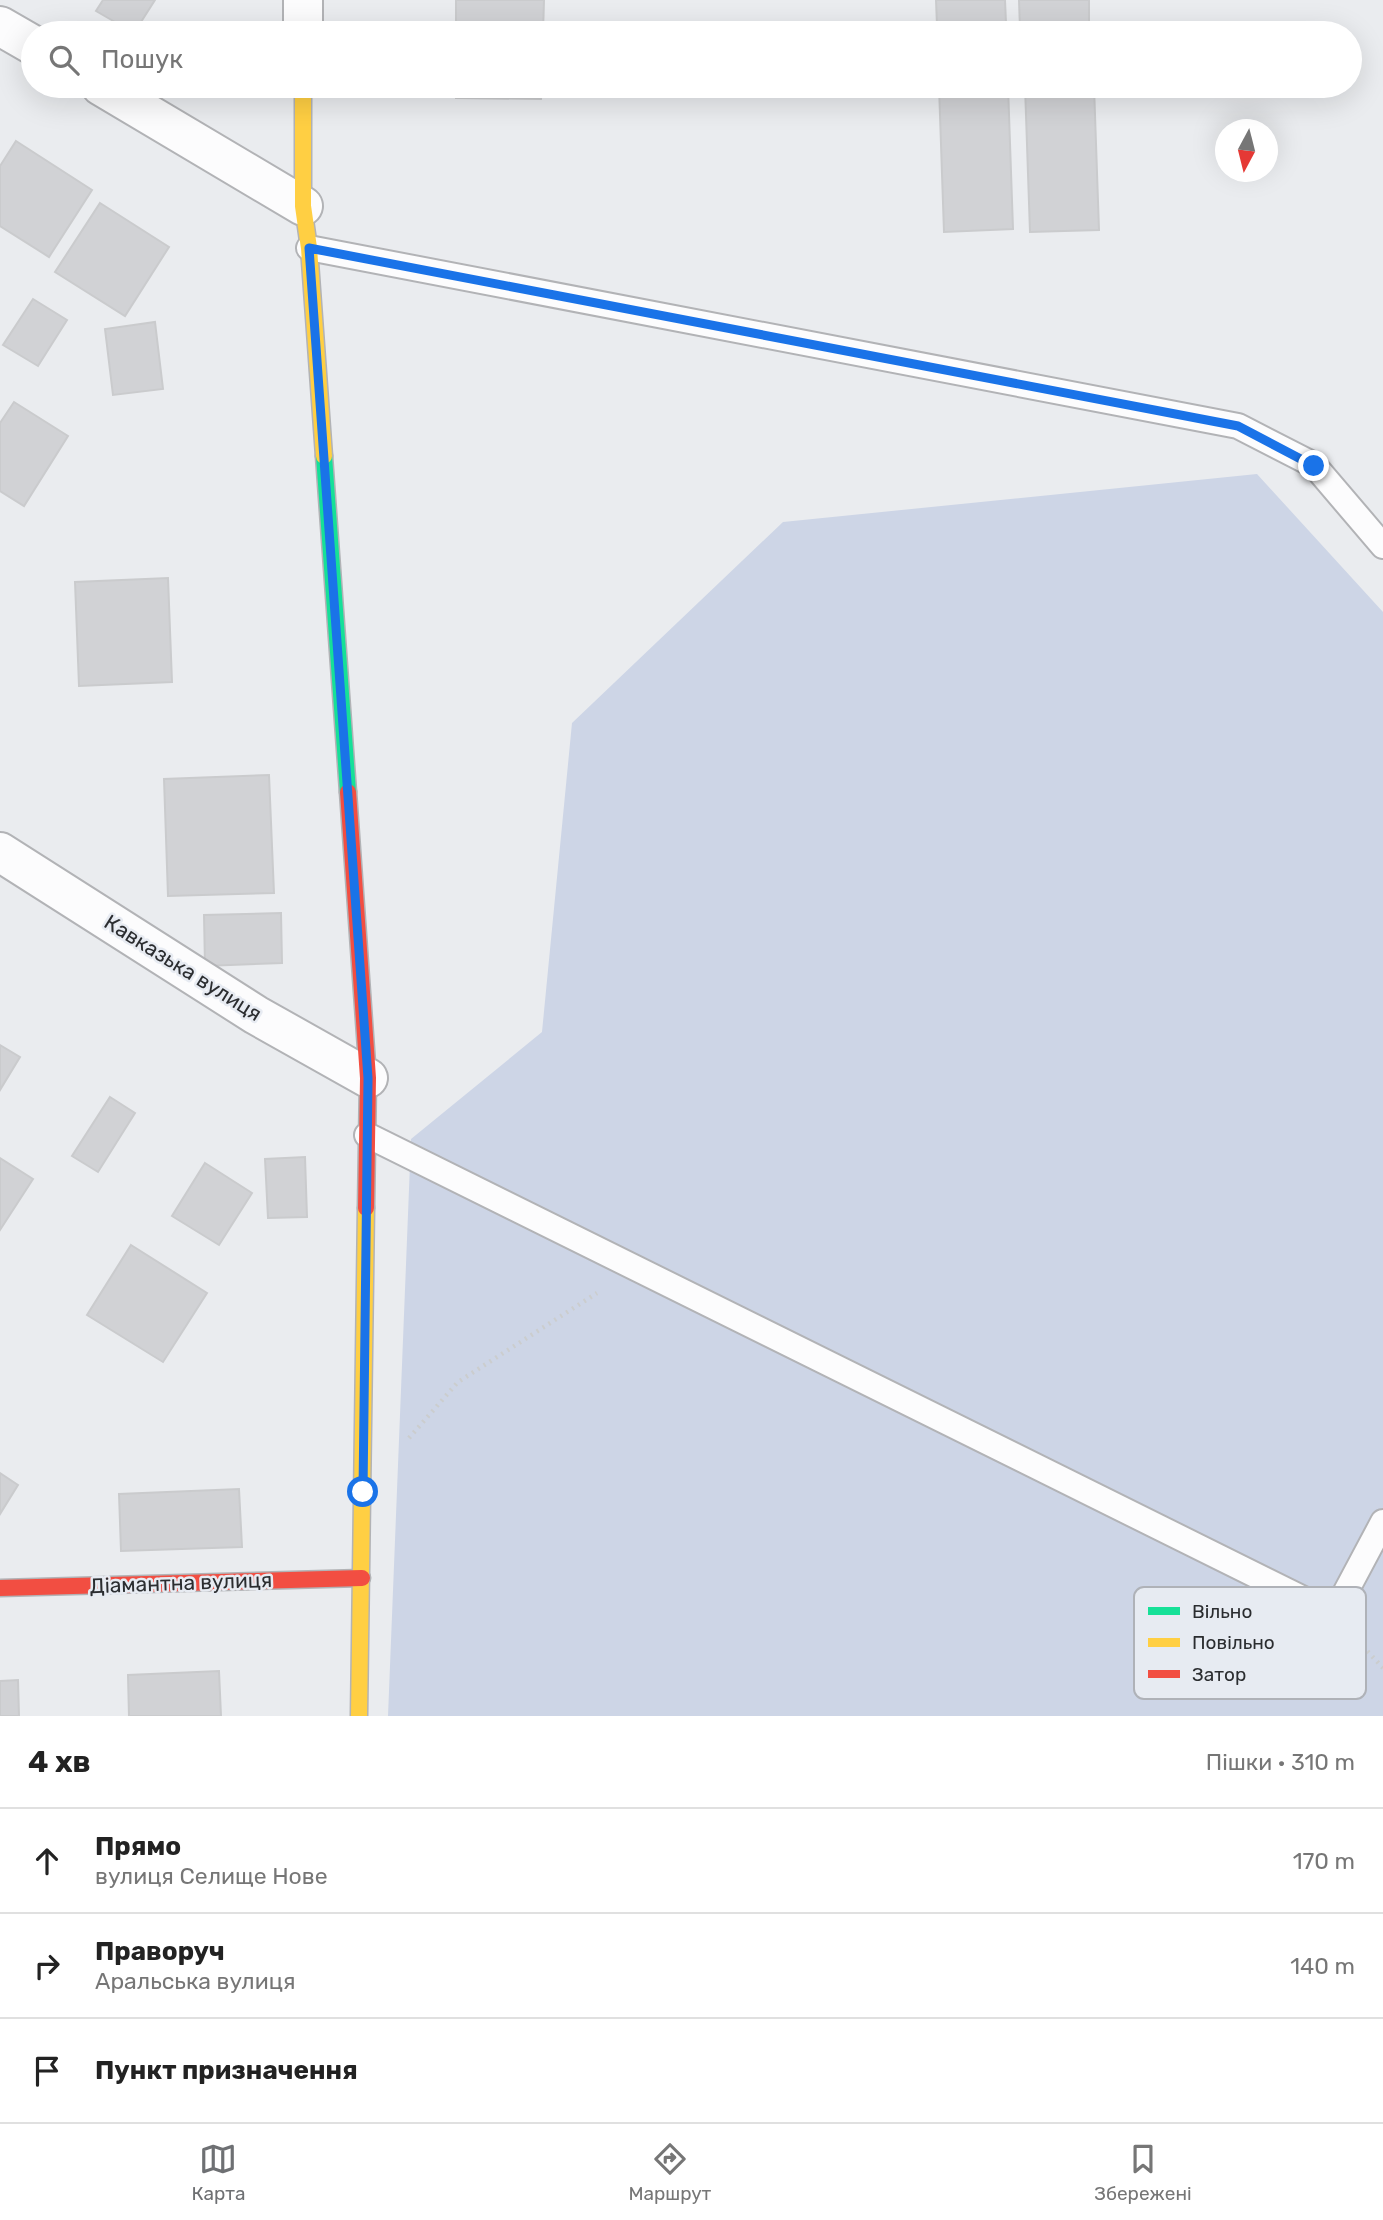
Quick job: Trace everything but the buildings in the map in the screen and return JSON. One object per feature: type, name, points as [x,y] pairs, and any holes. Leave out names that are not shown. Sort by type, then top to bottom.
[{"type":"street","points":[[303,0],[303,21]]},
{"type":"street","points":[[0,26],[21,39]]},
{"type":"street","points":[[121,98],[303,206]]},
{"type":"street","points":[[303,98],[303,206],[309,248],[368,1078],[359,1716]]},
{"type":"street","name":"Кавказька вулиця","points":[[0,852],[256,1015],[368,1078]]},
{"type":"street","name":"Діамантна вулиця","points":[[0,1588],[362,1578]]},
{"type":"lane","points":[[309,248],[1238,426],[1314,466],[1383,546]]},
{"type":"lane","points":[[367,1135],[1280,1587]]},
{"type":"lane","points":[[1348,1587],[1383,1521]]},
{"type":"path","points":[[363,1492],[458,1382],[636,1268]]},
{"type":"shaded area","points":[[1257,474],[1383,612],[1383,1716],[388,1716],[411,1139],[542,1032],[572,723],[783,522]]},
{"type":"traffic: fast","points":[[324,456],[348,792]]},
{"type":"traffic: slow","points":[[303,98],[303,206],[309,248],[324,456]]},
{"type":"traffic: slow","points":[[359,1716],[366,1208]]},
{"type":"traffic: jam","points":[[348,792],[368,1078],[366,1208]]},
{"type":"traffic: jam","points":[[0,1588],[362,1578]]},
{"type":"route","points":[[363,1492],[368,1078],[309,248],[1238,426],[1314,466]]}]
